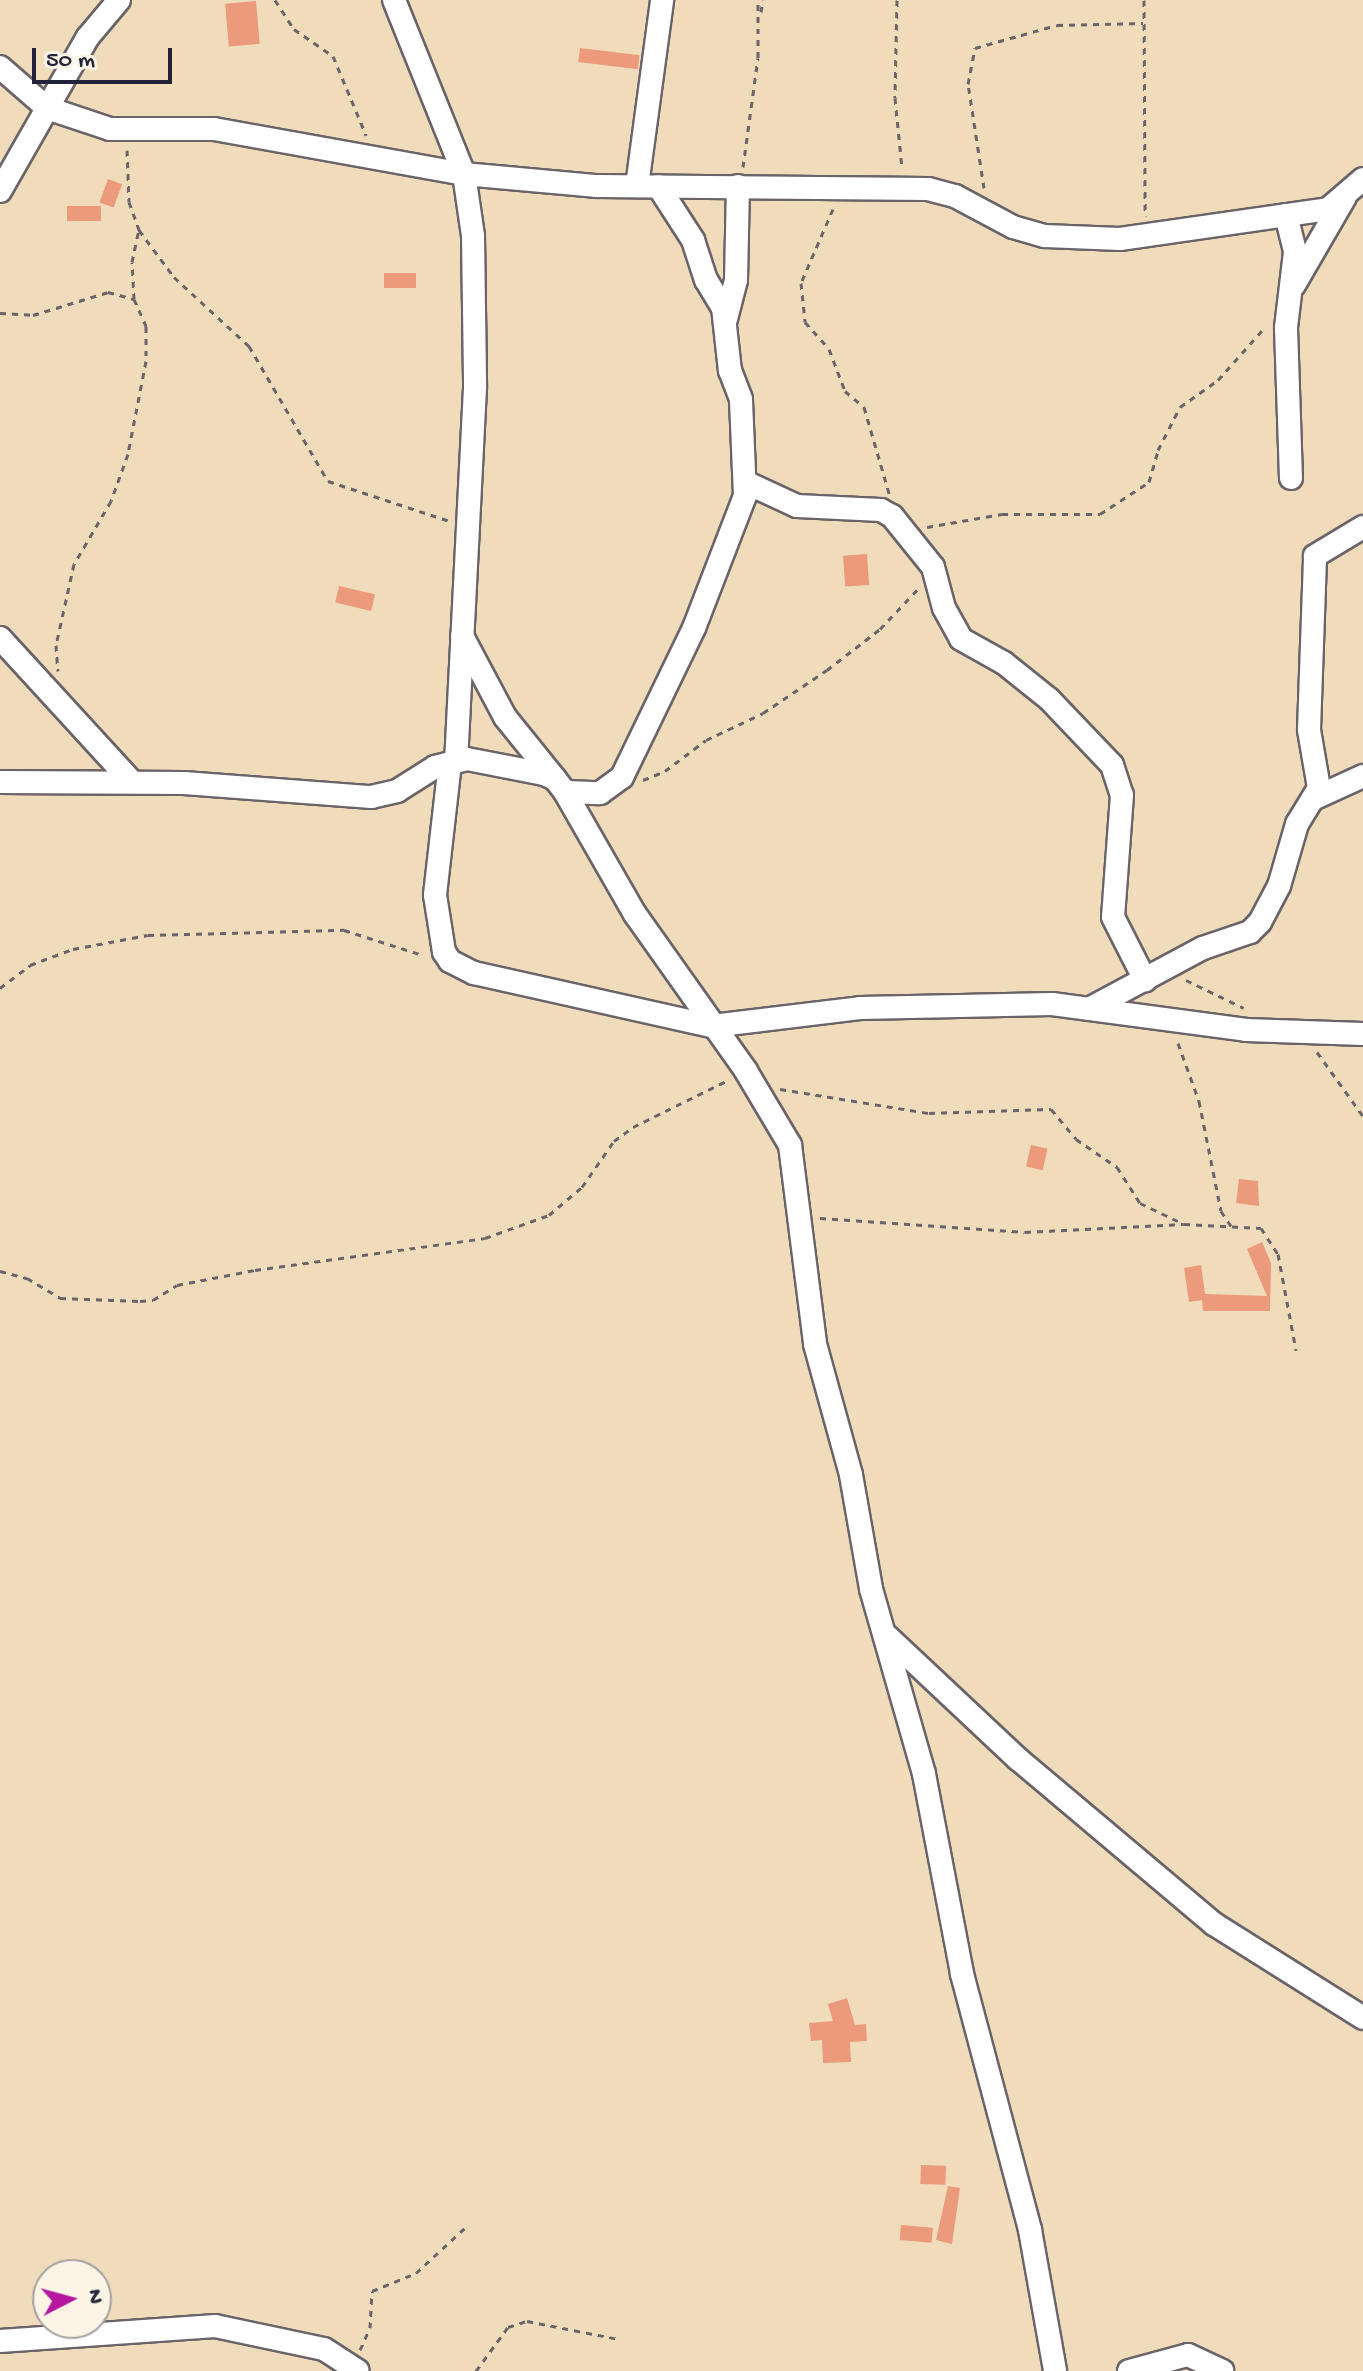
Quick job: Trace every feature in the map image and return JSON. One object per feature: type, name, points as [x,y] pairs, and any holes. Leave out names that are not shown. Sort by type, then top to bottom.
[{"type":"street","points":[[0,191],[88,37],[119,0]]},
{"type":"street","points":[[394,0],[464,174],[473,236],[469,524],[453,761],[435,895],[450,961],[550,993],[712,1026],[860,1008],[1052,1004],[1305,1032],[1363,1034]]},
{"type":"street","points":[[0,782],[132,782],[371,797],[397,791],[453,761],[600,793],[622,777],[694,628],[739,517],[745,482],[741,399],[730,371],[725,321],[693,240],[647,186],[662,0]]},
{"type":"street","points":[[0,67],[47,108],[110,129],[214,129],[464,174],[647,186],[904,188],[955,196],[1026,232],[1146,236],[1328,209],[1363,179]]},
{"type":"street","points":[[725,321],[736,280],[738,186]]},
{"type":"street","points":[[1292,292],[1346,195]]},
{"type":"street","points":[[1286,215],[1295,252],[1285,370],[1291,478]]},
{"type":"street","points":[[745,482],[797,506],[881,510],[900,524],[933,567],[944,608],[961,639],[1004,663],[1049,699],[1119,778],[1113,917],[1145,980]]},
{"type":"street","points":[[1089,1009],[1203,948],[1250,932],[1260,922],[1279,886],[1297,824],[1319,788],[1309,730],[1315,556],[1363,527]]},
{"type":"street","points":[[462,635],[505,717],[560,785],[635,914],[746,1071],[790,1145],[815,1344],[851,1475],[871,1589],[888,1637],[924,1774],[984,2072],[1027,2216],[1055,2371]]},
{"type":"street","points":[[0,638],[132,782]]},
{"type":"street","points":[[1313,799],[1363,776]]},
{"type":"street","points":[[888,1637],[1018,1759],[1214,1924],[1363,2018]]},
{"type":"street","points":[[0,2341],[188,2324],[324,2349],[354,2366]]},
{"type":"street","points":[[1129,2371],[1188,2355],[1222,2371]]},
{"type":"path","points":[[275,0],[294,29],[333,56],[374,158]]},
{"type":"path","points":[[738,186],[751,120],[760,0]]},
{"type":"path","points":[[897,0],[895,98],[904,188]]},
{"type":"path","points":[[1144,0],[1146,236]]},
{"type":"path","points":[[987,193],[979,179],[968,84],[975,48],[1057,25],[1143,23]]},
{"type":"path","points":[[110,129],[128,152],[129,202],[139,230],[174,277],[249,346],[328,481],[441,520],[469,524]]},
{"type":"path","points":[[843,187],[801,283],[805,322],[829,349],[845,391],[864,407],[870,437],[885,469],[900,524],[1002,514],[1100,514],[1149,482],[1158,450],[1180,407],[1218,380],[1292,292]]},
{"type":"path","points":[[58,677],[56,645],[65,594],[74,564],[111,501],[128,454],[141,390],[147,342],[143,312],[134,299],[132,262],[139,230]]},
{"type":"path","points":[[0,313],[33,315],[108,292],[134,299]]},
{"type":"path","points":[[622,777],[656,776],[706,740],[763,713],[880,629],[912,598],[933,567]]},
{"type":"path","points":[[0,988],[30,965],[73,949],[148,935],[344,930],[450,961]]},
{"type":"path","points":[[1166,968],[1247,1009]]},
{"type":"path","points":[[1167,1018],[1191,1072],[1221,1211],[1233,1229]]},
{"type":"path","points":[[1305,1032],[1335,1084],[1363,1116]]},
{"type":"path","points":[[0,1271],[27,1278],[60,1298],[140,1301],[153,1300],[177,1285],[255,1270],[485,1238],[549,1215],[582,1187],[614,1141],[633,1127],[746,1071]]},
{"type":"path","points":[[775,1086],[787,1093],[929,1113],[1051,1109],[1076,1139],[1117,1167],[1140,1203],[1184,1224]]},
{"type":"path","points":[[800,1216],[1025,1232],[1184,1224],[1233,1229],[1261,1228],[1278,1254],[1296,1350]]},
{"type":"path","points":[[354,2366],[367,2340],[372,2291],[416,2273],[468,2225]]},
{"type":"path","points":[[476,2371],[508,2327],[527,2321],[619,2339]]},
{"type":"building","points":[[256,1],[260,44],[229,47],[225,4]]},
{"type":"building","points":[[580,48],[640,55],[638,69],[578,62]]},
{"type":"building","points":[[108,179],[122,184],[114,208],[99,202]]},
{"type":"building","points":[[67,206],[101,206],[101,221],[67,221]]},
{"type":"building","points":[[384,273],[416,273],[416,288],[384,288]]},
{"type":"building","points":[[867,554],[869,585],[845,587],[843,556]]},
{"type":"building","points":[[339,586],[375,594],[371,611],[335,603]]},
{"type":"building","points":[[1031,1145],[1048,1149],[1043,1170],[1026,1166]]},
{"type":"building","points":[[1239,1179],[1258,1181],[1259,1206],[1236,1203]]},
{"type":"building","points":[[1262,1242],[1271,1263],[1270,1311],[1203,1311],[1202,1300],[1189,1302],[1184,1268],[1201,1265],[1205,1294],[1267,1296],[1247,1249]]},
{"type":"building","points":[[847,1998],[855,2025],[866,2024],[867,2041],[850,2042],[851,2062],[823,2063],[822,2040],[811,2041],[809,2023],[833,2021],[828,2004]]},
{"type":"building","points":[[921,2165],[946,2166],[945,2185],[920,2184]]},
{"type":"building","points":[[948,2186],[960,2188],[952,2244],[936,2240]]},
{"type":"building","points":[[901,2225],[933,2228],[932,2243],[900,2240]]}]
